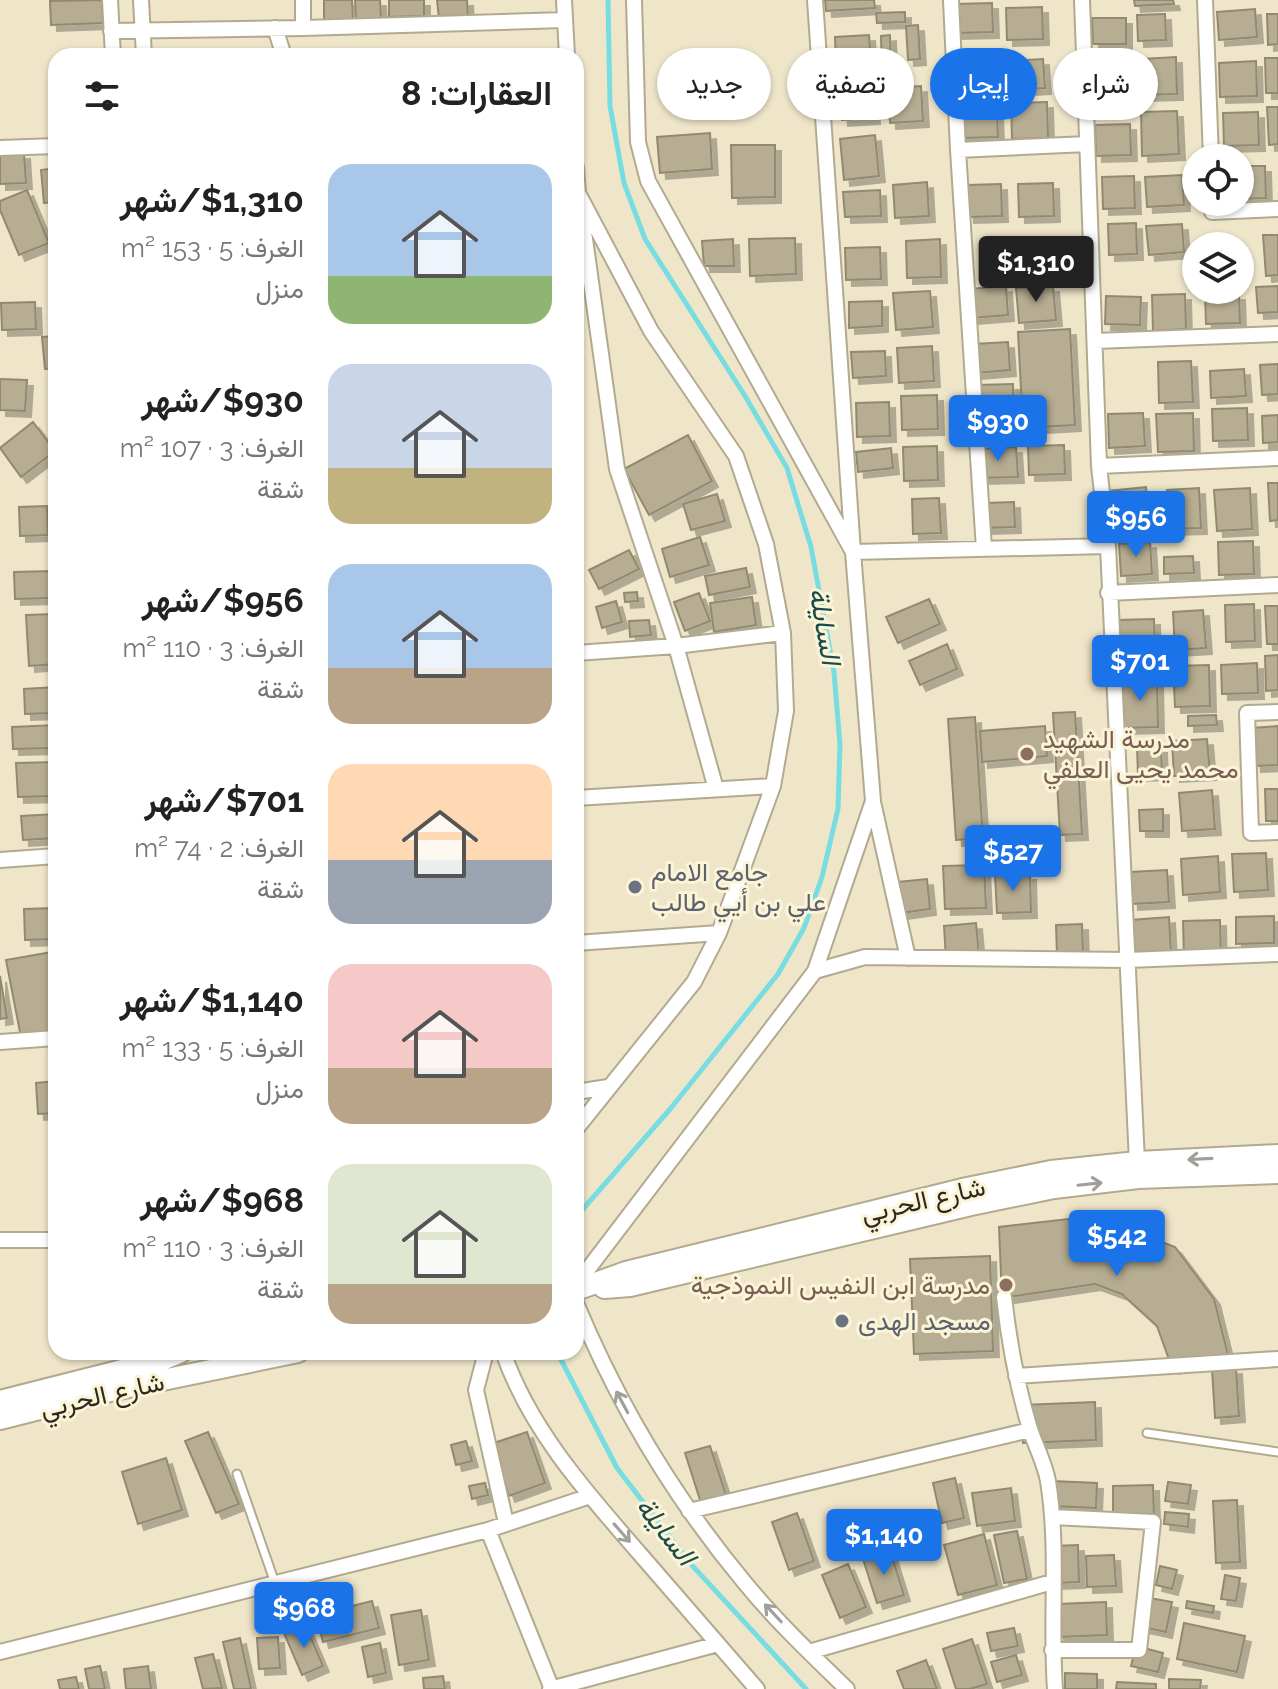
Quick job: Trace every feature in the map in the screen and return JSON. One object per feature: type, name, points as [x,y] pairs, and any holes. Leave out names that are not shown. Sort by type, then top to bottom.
[{"type":"street","points":[[110,0],[112,48]]},
{"type":"street","points":[[141,0],[143,48]]},
{"type":"street","points":[[303,0],[303,28]]},
{"type":"street","points":[[564,0],[566,48]]},
{"type":"street","points":[[634,0],[638,142],[648,181],[853,552]]},
{"type":"street","points":[[815,0],[873,801],[908,958]]},
{"type":"street","points":[[951,0],[984,549]]},
{"type":"street","points":[[1082,0],[1099,466],[1108,546],[1137,1162]]},
{"type":"street","points":[[1205,0],[1210,144]]},
{"type":"street","points":[[111,31],[564,20]]},
{"type":"street","points":[[275,28],[281,48]]},
{"type":"street","points":[[958,150],[1087,144]]},
{"type":"street","points":[[0,148],[48,146]]},
{"type":"street","points":[[584,206],[651,331],[736,456],[766,544],[783,633],[786,711],[773,786],[719,933],[694,982],[584,1118]]},
{"type":"street","points":[[1254,210],[1278,209]]},
{"type":"street","points":[[584,241],[617,469],[676,646],[716,789]]},
{"type":"street","points":[[1095,341],[1278,334]]},
{"type":"street","points":[[1099,466],[1278,458]]},
{"type":"street","points":[[853,552],[1108,546]]},
{"type":"street","points":[[1108,593],[1278,585]]},
{"type":"street","points":[[584,652],[676,646],[783,633]]},
{"type":"street","points":[[1278,712],[1247,713],[1251,833],[1278,832]]},
{"type":"street","points":[[584,797],[773,786]]},
{"type":"street","points":[[584,1278],[815,971],[873,801]]},
{"type":"street","points":[[0,860],[48,857]]},
{"type":"street","points":[[584,942],[719,933]]},
{"type":"street","points":[[815,971],[865,957],[1128,960],[1278,954]]},
{"type":"street","points":[[0,1042],[48,1039]]},
{"type":"street","points":[[584,1091],[608,1087]]},
{"type":"street","name":"شارع الحربي","points":[[584,1286],[626,1272],[967,1188],[1051,1171],[1137,1162],[1278,1155]]},
{"type":"street","name":"شارع الحربي","points":[[584,1289],[630,1286],[1054,1188],[1138,1178],[1278,1173]]},
{"type":"street","points":[[0,1240],[48,1240]]},
{"type":"street","points":[[1004,1297],[1016,1376],[1030,1430],[1047,1477],[1053,1517],[1052,1650],[1055,1689]]},
{"type":"street","points":[[584,1322],[632,1420],[689,1511],[746,1584],[847,1689]]},
{"type":"street","points":[[1016,1376],[1278,1359]]},
{"type":"street","name":"شارع الحربي","points":[[0,1401],[162,1360]]},
{"type":"street","name":"شارع الحربي","points":[[0,1419],[114,1390],[259,1360]]},
{"type":"street","points":[[484,1360],[476,1390],[506,1523]]},
{"type":"street","points":[[506,1360],[523,1398],[543,1432],[590,1496],[757,1689]]},
{"type":"street","points":[[689,1511],[1030,1430]]},
{"type":"street","points":[[0,1652],[488,1530],[590,1496]]},
{"type":"street","points":[[1052,1650],[1139,1650],[1153,1522],[1053,1517]]},
{"type":"street","points":[[488,1530],[551,1689],[718,1644]]},
{"type":"street","points":[[809,1652],[1052,1582]]},
{"type":"lane","points":[[1147,1433],[1278,1452]]},
{"type":"lane","points":[[237,1474],[275,1583]]},
{"type":"building","points":[[102,0],[103,23],[51,25],[50,1]]},
{"type":"building","points":[[324,0],[352,0],[353,21],[324,22]]},
{"type":"building","points":[[355,0],[380,0],[381,19],[356,20]]},
{"type":"building","points":[[389,0],[424,0],[424,16],[389,17]]},
{"type":"building","points":[[437,0],[467,0],[468,17],[439,19]]},
{"type":"building","points":[[825,0],[874,0],[875,8],[826,11]]},
{"type":"building","points":[[1134,0],[1173,0],[1174,4],[1135,6]]},
{"type":"building","points":[[992,3],[993,32],[956,33],[955,4]]},
{"type":"building","points":[[1042,7],[1043,39],[1007,40],[1006,8]]},
{"type":"building","points":[[1255,9],[1257,37],[1219,40],[1217,12]]},
{"type":"building","points":[[905,12],[905,22],[877,23],[876,13]]},
{"type":"building","points":[[1165,14],[1166,40],[1138,41],[1137,15]]},
{"type":"building","points":[[1267,14],[1278,14],[1278,44],[1268,45]]},
{"type":"building","points":[[1092,18],[1126,18],[1126,44],[1093,44]]},
{"type":"building","points":[[918,25],[920,59],[914,60],[914,48],[907,48],[906,26]]},
{"type":"building","points":[[869,35],[870,48],[835,48],[835,37]]},
{"type":"building","points":[[890,35],[890,48],[881,48],[881,36]]},
{"type":"building","points":[[1176,57],[1177,94],[1158,95],[1158,58]]},
{"type":"building","points":[[1265,58],[1278,58],[1278,93],[1266,93]]},
{"type":"building","points":[[1037,59],[1043,59],[1045,88],[1037,88]]},
{"type":"building","points":[[1256,61],[1257,96],[1220,97],[1219,63]]},
{"type":"building","points":[[914,86],[921,86],[923,121],[890,123],[890,120],[914,120]]},
{"type":"building","points":[[1037,102],[1047,102],[1048,138],[1012,139],[1011,120],[1037,120]]},
{"type":"building","points":[[1267,107],[1278,107],[1278,144],[1269,145]]},
{"type":"building","points":[[1177,111],[1179,154],[1142,156],[1141,120],[1158,120],[1158,112]]},
{"type":"building","points":[[1258,112],[1259,145],[1224,144],[1223,113]]},
{"type":"building","points":[[960,120],[997,120],[998,137],[961,138]]},
{"type":"building","points":[[1130,124],[1131,155],[1096,156],[1095,125]]},
{"type":"building","points":[[710,133],[712,169],[660,173],[657,137]]},
{"type":"building","points":[[875,135],[879,176],[844,180],[840,139]]},
{"type":"building","points":[[731,145],[775,145],[775,197],[732,198]]},
{"type":"building","points":[[24,153],[26,183],[0,184],[0,154]]},
{"type":"building","points":[[1254,166],[1265,166],[1266,198],[1254,198]]},
{"type":"building","points":[[48,169],[48,203],[44,203],[41,170]]},
{"type":"building","points":[[1182,175],[1182,205],[1147,207],[1145,177]]},
{"type":"building","points":[[1134,176],[1135,208],[1103,209],[1102,177]]},
{"type":"building","points":[[927,182],[929,216],[895,218],[893,185]]},
{"type":"building","points":[[1053,183],[1054,216],[1019,217],[1018,184]]},
{"type":"building","points":[[1001,184],[1002,216],[968,217],[967,185]]},
{"type":"building","points":[[27,190],[48,243],[19,255],[0,210],[0,201]]},
{"type":"building","points":[[880,190],[881,216],[845,217],[843,192]]},
{"type":"building","points":[[1136,223],[1137,254],[1109,255],[1108,224]]},
{"type":"building","points":[[1182,224],[1182,252],[1149,255],[1146,226]]},
{"type":"building","points":[[1263,235],[1278,235],[1278,275],[1266,276]]},
{"type":"building","points":[[1053,237],[1054,268],[1021,269],[1019,239]]},
{"type":"building","points":[[795,238],[796,274],[750,276],[749,239]]},
{"type":"building","points":[[733,239],[734,266],[704,266],[702,241]]},
{"type":"building","points":[[940,239],[941,277],[907,278],[906,241]]},
{"type":"building","points":[[880,247],[881,279],[846,280],[845,248]]},
{"type":"building","points":[[1006,286],[1008,315],[972,318],[970,289]]},
{"type":"building","points":[[1053,286],[1056,320],[1019,323],[1016,288]]},
{"type":"building","points":[[1278,286],[1278,312],[1258,313],[1256,287]]},
{"type":"building","points":[[930,291],[933,327],[896,330],[893,293]]},
{"type":"building","points":[[1182,294],[1186,329],[1153,331],[1152,295]]},
{"type":"building","points":[[1106,296],[1141,297],[1140,325],[1105,324]]},
{"type":"building","points":[[882,301],[882,326],[849,328],[849,302]]},
{"type":"building","points":[[35,302],[36,329],[2,330],[1,303]]},
{"type":"building","points":[[1205,304],[1239,304],[1240,323],[1206,324]]},
{"type":"building","points":[[1070,329],[1075,425],[1023,428],[1018,332]]},
{"type":"building","points":[[42,337],[48,337],[48,369],[45,369]]},
{"type":"building","points":[[1008,342],[1010,370],[976,373],[974,344]]},
{"type":"building","points":[[932,346],[934,381],[899,383],[897,348]]},
{"type":"building","points":[[885,351],[886,376],[853,378],[851,352]]},
{"type":"building","points":[[1191,361],[1193,402],[1159,403],[1158,362]]},
{"type":"building","points":[[1278,364],[1278,394],[1262,395],[1260,365]]},
{"type":"building","points":[[1244,369],[1246,396],[1211,398],[1210,371]]},
{"type":"building","points":[[0,379],[27,380],[25,411],[0,410]]},
{"type":"building","points":[[1013,384],[1014,427],[978,428],[977,385]]},
{"type":"building","points":[[937,395],[938,429],[902,430],[901,396]]},
{"type":"building","points":[[889,402],[890,436],[857,437],[856,403]]},
{"type":"building","points":[[1247,408],[1248,440],[1213,441],[1212,409]]},
{"type":"building","points":[[1143,413],[1145,446],[1109,448],[1108,414]]},
{"type":"building","points":[[1193,413],[1194,451],[1158,452],[1156,414]]},
{"type":"building","points":[[1278,415],[1278,442],[1263,443],[1262,416]]},
{"type":"building","points":[[33,422],[48,442],[48,456],[21,477],[0,448]]},
{"type":"building","points":[[688,435],[712,481],[649,515],[624,469]]},
{"type":"building","points":[[1064,445],[1065,474],[1029,475],[1028,446]]},
{"type":"building","points":[[937,446],[938,480],[904,481],[903,447]]},
{"type":"building","points":[[1016,447],[1018,477],[979,478],[978,449]]},
{"type":"building","points":[[891,448],[893,468],[858,472],[856,452]]},
{"type":"building","points":[[1268,483],[1278,483],[1278,520],[1270,521]]},
{"type":"building","points":[[1146,487],[1150,525],[1112,528],[1108,491]]},
{"type":"building","points":[[1199,488],[1201,528],[1169,529],[1167,490]]},
{"type":"building","points":[[1250,488],[1252,529],[1217,531],[1214,490]]},
{"type":"building","points":[[717,494],[725,521],[691,530],[683,504]]},
{"type":"building","points":[[939,498],[941,533],[913,534],[912,499]]},
{"type":"building","points":[[1014,502],[1015,527],[985,528],[985,503]]},
{"type":"building","points":[[47,506],[48,535],[20,536],[19,507]]},
{"type":"building","points":[[700,537],[709,565],[670,577],[662,549]]},
{"type":"building","points":[[1253,541],[1254,574],[1219,575],[1218,542]]},
{"type":"building","points":[[1150,542],[1152,574],[1121,576],[1119,544]]},
{"type":"building","points":[[629,550],[639,569],[599,589],[589,570]]},
{"type":"building","points":[[1193,556],[1194,573],[1164,574],[1164,557]]},
{"type":"building","points":[[746,568],[750,587],[709,595],[705,576]]},
{"type":"building","points":[[48,571],[48,598],[15,599],[14,572]]},
{"type":"building","points":[[637,592],[638,601],[625,602],[624,593]]},
{"type":"building","points":[[699,593],[710,621],[685,631],[674,602]]},
{"type":"building","points":[[752,597],[756,625],[714,632],[710,603]]},
{"type":"building","points":[[929,599],[940,624],[898,643],[886,617]]},
{"type":"building","points":[[616,601],[622,622],[602,628],[596,607]]},
{"type":"building","points":[[1254,604],[1255,641],[1226,642],[1225,605]]},
{"type":"building","points":[[1265,606],[1278,606],[1278,644],[1267,644]]},
{"type":"building","points":[[1203,610],[1206,648],[1175,650],[1173,612]]},
{"type":"building","points":[[48,614],[48,665],[29,666],[26,615]]},
{"type":"building","points":[[1154,619],[1155,650],[1119,652],[1117,620]]},
{"type":"building","points":[[649,620],[651,635],[630,637],[629,621]]},
{"type":"building","points":[[947,644],[957,669],[920,685],[909,661]]},
{"type":"building","points":[[1278,655],[1278,690],[1266,691],[1265,656]]},
{"type":"building","points":[[1257,663],[1258,693],[1222,694],[1221,665]]},
{"type":"building","points":[[1209,665],[1210,706],[1175,707],[1173,666]]},
{"type":"building","points":[[1157,679],[1158,727],[1124,728],[1122,680]]},
{"type":"building","points":[[48,688],[48,713],[25,714],[24,689]]},
{"type":"building","points":[[1075,712],[1082,834],[1060,835],[1053,713]]},
{"type":"building","points":[[1216,715],[1217,725],[1188,726],[1188,716]]},
{"type":"building","points":[[975,717],[983,838],[956,840],[948,719]]},
{"type":"building","points":[[48,725],[48,748],[13,749],[12,727]]},
{"type":"building","points":[[1045,726],[1047,756],[982,762],[980,731]]},
{"type":"building","points":[[1278,726],[1278,765],[1255,766],[1252,728]]},
{"type":"building","points":[[1207,739],[1210,774],[1174,776],[1172,741]]},
{"type":"building","points":[[1137,747],[1161,747],[1162,774],[1138,775]]},
{"type":"building","points":[[48,762],[48,796],[18,797],[16,763]]},
{"type":"building","points":[[1265,789],[1278,789],[1278,821],[1266,821]]},
{"type":"building","points":[[1212,790],[1215,829],[1182,831],[1179,793]]},
{"type":"building","points":[[1163,809],[1163,831],[1140,831],[1139,810]]},
{"type":"building","points":[[48,814],[48,838],[23,840],[21,816]]},
{"type":"building","points":[[1266,853],[1268,890],[1234,892],[1232,854]]},
{"type":"building","points":[[1218,856],[1220,892],[1183,895],[1181,859]]},
{"type":"building","points":[[984,865],[986,908],[945,909],[943,866]]},
{"type":"building","points":[[1167,870],[1169,902],[1132,904],[1130,872]]},
{"type":"building","points":[[1030,874],[1031,912],[997,913],[995,875]]},
{"type":"building","points":[[927,879],[930,909],[901,913],[898,882]]},
{"type":"building","points":[[48,908],[48,939],[25,940],[24,909]]},
{"type":"building","points":[[1274,916],[1274,943],[1236,944],[1236,917]]},
{"type":"building","points":[[1169,917],[1171,953],[1134,956],[1131,920]]},
{"type":"building","points":[[1220,920],[1221,958],[1184,959],[1183,921]]},
{"type":"building","points":[[976,923],[979,956],[946,959],[944,926]]},
{"type":"building","points":[[1082,924],[1083,954],[1057,955],[1056,925]]},
{"type":"building","points":[[48,953],[48,1032],[21,1037],[6,960]]},
{"type":"building","points":[[0,976],[7,1018],[0,1019]]},
{"type":"building","points":[[48,1082],[48,1113],[38,1114],[36,1083]]},
{"type":"building","points":[[1095,1216],[1175,1247],[1214,1299],[1229,1359],[1172,1368],[1157,1326],[1122,1294],[1095,1284],[1002,1298],[999,1227]]},
{"type":"building","points":[[990,1256],[993,1351],[914,1354],[910,1259]]},
{"type":"building","points":[[1236,1368],[1239,1416],[1215,1418],[1212,1369]]},
{"type":"building","points":[[1095,1402],[1096,1440],[1023,1443],[1022,1405]]},
{"type":"building","points":[[208,1432],[239,1504],[216,1513],[185,1441]]},
{"type":"building","points":[[527,1432],[545,1483],[509,1496],[491,1444]]},
{"type":"building","points":[[466,1441],[472,1461],[456,1465],[451,1445]]},
{"type":"building","points":[[710,1446],[726,1495],[701,1503],[685,1453]]},
{"type":"building","points":[[166,1458],[182,1510],[138,1524],[122,1472]]},
{"type":"building","points":[[955,1478],[964,1518],[942,1523],[933,1483]]},
{"type":"building","points":[[1052,1481],[1097,1483],[1096,1508],[1051,1506]]},
{"type":"building","points":[[1168,1482],[1191,1485],[1188,1504],[1165,1501]]},
{"type":"building","points":[[485,1483],[488,1495],[472,1499],[469,1486]]},
{"type":"building","points":[[1153,1485],[1154,1516],[1113,1517],[1113,1486]]},
{"type":"building","points":[[1011,1488],[1015,1521],[977,1526],[972,1493]]},
{"type":"building","points":[[1237,1500],[1240,1562],[1216,1563],[1213,1501]]},
{"type":"building","points":[[1165,1512],[1189,1514],[1188,1527],[1164,1524]]},
{"type":"building","points":[[797,1513],[814,1561],[789,1570],[772,1522]]},
{"type":"building","points":[[1017,1531],[1027,1579],[1004,1583],[994,1535]]},
{"type":"building","points":[[984,1534],[997,1585],[958,1595],[944,1545]]},
{"type":"building","points":[[1078,1545],[1079,1582],[1054,1583],[1053,1546]]},
{"type":"building","points":[[890,1550],[904,1595],[877,1603],[863,1559]]},
{"type":"building","points":[[1114,1555],[1116,1586],[1087,1587],[1086,1556]]},
{"type":"building","points":[[848,1564],[866,1607],[840,1618],[822,1575]]},
{"type":"building","points":[[1160,1566],[1177,1570],[1172,1589],[1156,1585]]},
{"type":"building","points":[[1225,1575],[1240,1578],[1236,1601],[1221,1599]]},
{"type":"building","points":[[1144,1597],[1172,1602],[1166,1632],[1138,1626]]},
{"type":"building","points":[[372,1601],[379,1628],[323,1642],[316,1615]]},
{"type":"building","points":[[1187,1601],[1214,1606],[1213,1613],[1186,1608]]},
{"type":"building","points":[[1106,1602],[1107,1635],[1058,1637],[1057,1604]]},
{"type":"building","points":[[421,1610],[429,1660],[399,1665],[391,1615]]},
{"type":"building","points":[[1184,1623],[1245,1636],[1237,1672],[1177,1659]]},
{"type":"building","points":[[305,1624],[323,1666],[302,1675],[284,1633]]},
{"type":"building","points":[[1014,1628],[1018,1646],[991,1651],[987,1633]]},
{"type":"building","points":[[278,1637],[280,1668],[259,1669],[257,1638]]},
{"type":"building","points":[[240,1638],[251,1688],[248,1689],[234,1689],[223,1642]]},
{"type":"building","points":[[972,1639],[987,1684],[956,1689],[943,1649]]},
{"type":"building","points":[[380,1643],[386,1673],[368,1677],[362,1647]]},
{"type":"building","points":[[1136,1646],[1163,1653],[1158,1672],[1131,1666]]},
{"type":"building","points":[[213,1654],[222,1688],[203,1689],[195,1658]]},
{"type":"building","points":[[1016,1655],[1022,1675],[997,1682],[991,1662]]},
{"type":"building","points":[[926,1660],[937,1689],[904,1689],[897,1671]]},
{"type":"building","points":[[100,1666],[105,1689],[89,1689],[85,1669]]},
{"type":"building","points":[[148,1666],[151,1689],[126,1689],[124,1669]]},
{"type":"building","points":[[1065,1673],[1097,1674],[1097,1689],[1065,1689]]},
{"type":"building","points":[[443,1676],[445,1689],[424,1689],[423,1678]]},
{"type":"building","points":[[76,1677],[79,1689],[60,1689],[58,1680]]},
{"type":"building","points":[[1169,1679],[1201,1680],[1200,1689],[1169,1689]]},
{"type":"building","points":[[1117,1682],[1156,1684],[1156,1689],[1116,1689]]},
{"type":"waterway","name":"السايلة","points":[[584,1208],[671,1108],[778,974],[804,928],[822,877],[838,809],[840,745],[834,672],[811,547],[787,468],[645,239],[624,183],[610,106],[608,0]]},
{"type":"waterway","name":"السايلة","points":[[561,1360],[617,1468],[689,1562],[806,1689]]},
{"type":"place","name":"مدرسة الشهيد محمد يحيى العلفي","points":[[1027,754]]},
{"type":"place","name":"جامع الامام علي بن أيي طالب","points":[[635,887]]},
{"type":"place","name":"مدرسة ابن النفيس النموذجية","points":[[1006,1285]]},
{"type":"place","name":"مسجد الهدى","points":[[842,1321]]}]
